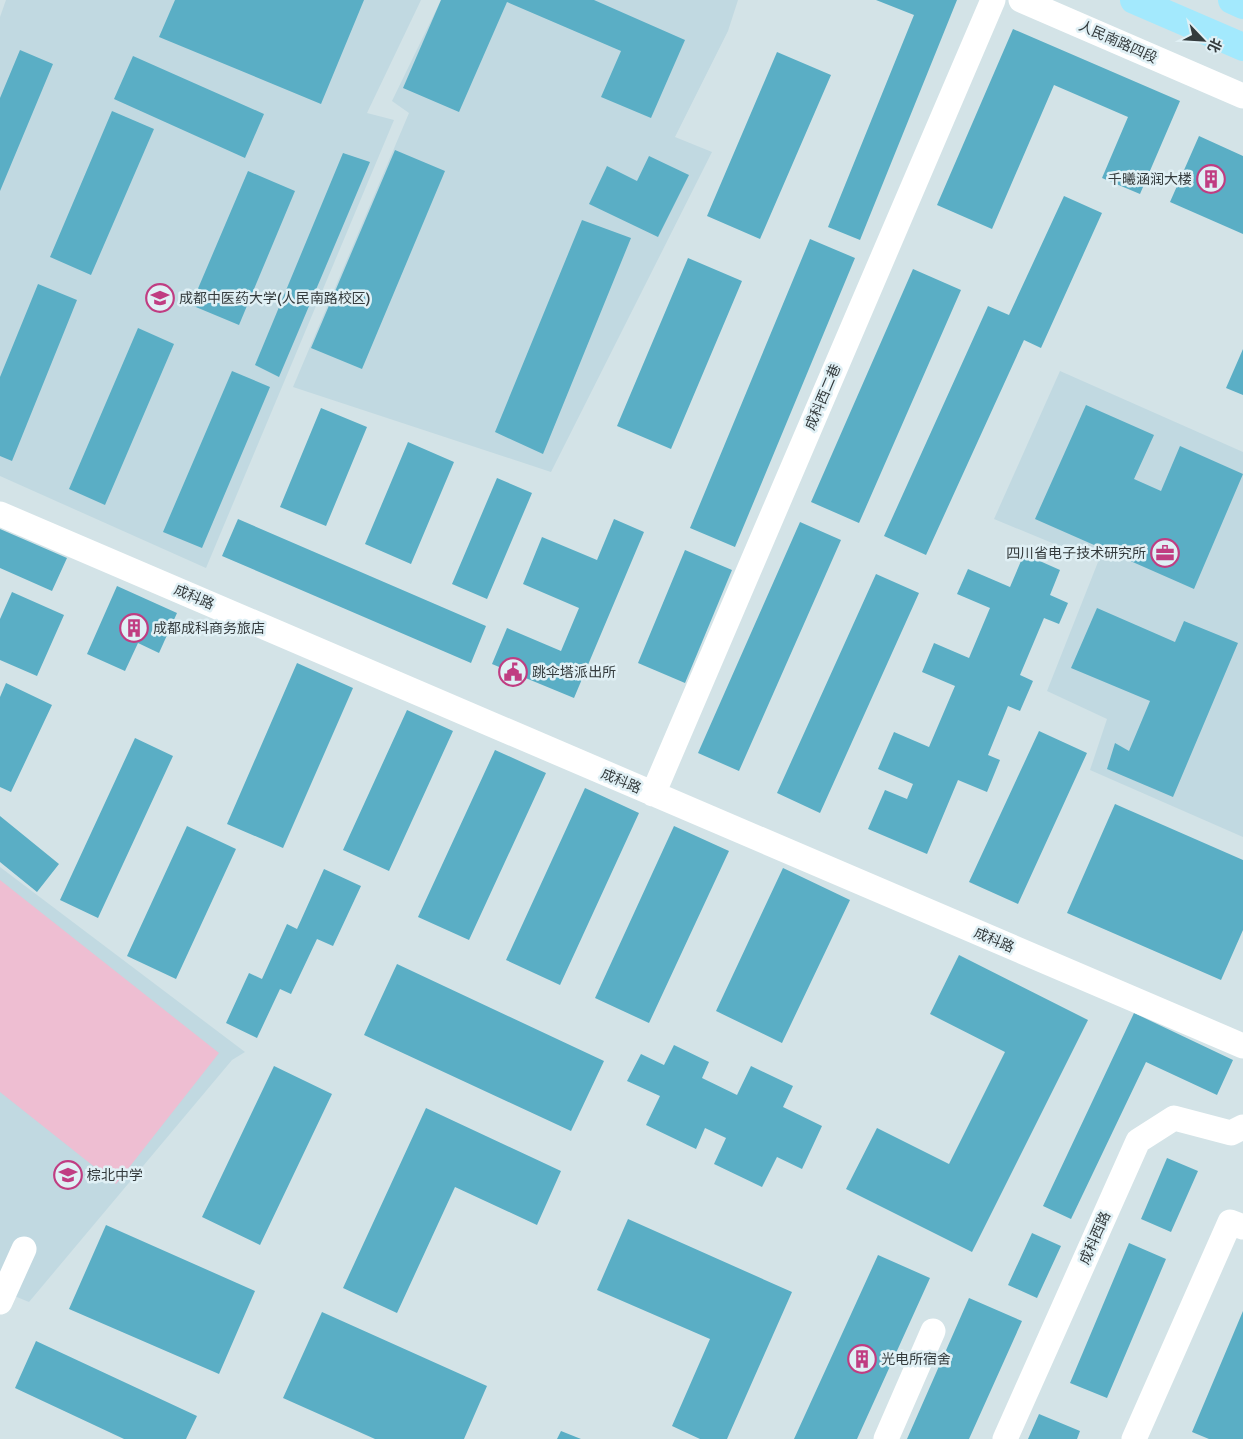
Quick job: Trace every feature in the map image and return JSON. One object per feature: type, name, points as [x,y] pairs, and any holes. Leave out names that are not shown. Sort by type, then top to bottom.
[{"type":"main road","points":[[1134,0],[1243,47]]},
{"type":"main road","points":[[1232,0],[1243,5]]},
{"type":"street","name":"成科西二巷","points":[[653,794],[993,0]]},
{"type":"street","name":"人民南路四段","points":[[1021,0],[1243,96]]},
{"type":"street","name":"成科路","points":[[0,514],[1243,1046]]},
{"type":"street","name":"成科西路","points":[[1005,1439],[1138,1141],[1174,1118],[1239,1134]]},
{"type":"street","points":[[1134,1439],[1230,1222],[1243,1227]]},
{"type":"street","points":[[0,1302],[24,1250]]},
{"type":"street","points":[[886,1439],[933,1331]]},
{"type":"shaded area","name":"成都中医药大学(人民南路校区)","points":[[6,0],[421,0],[367,113],[394,120],[206,568],[0,476],[0,17]]},
{"type":"shaded area","points":[[441,0],[738,0],[728,31],[675,137],[712,152],[551,472],[293,387],[409,113],[392,101]]},
{"type":"shaded area","points":[[1060,371],[1243,452],[1243,837],[1090,770],[1107,719],[1047,691],[1098,562],[994,519]]},
{"type":"shaded area","name":"棕北中学","points":[[0,867],[245,1052],[232,1060],[29,1302],[0,1290]]},
{"type":"shaded area","name":"棕北中学","points":[[0,880],[219,1053],[116,1184],[0,1092]]},
{"type":"building","points":[[175,0],[364,0],[321,104],[159,37]]},
{"type":"building","points":[[441,0],[594,0],[685,40],[651,118],[601,97],[621,51],[507,2],[459,112],[403,88]]},
{"type":"building","points":[[876,0],[957,0],[860,240],[828,227],[914,15]]},
{"type":"building","points":[[1013,29],[1180,101],[1140,194],[1102,178],[1128,117],[1054,85],[992,229],[937,205]]},
{"type":"building","points":[[20,50],[53,64],[0,191],[0,98]]},
{"type":"building","points":[[777,52],[831,75],[760,239],[707,216]]},
{"type":"building","points":[[133,56],[264,114],[245,158],[114,99]]},
{"type":"building","points":[[112,111],[154,129],[91,275],[50,257]]},
{"type":"building","name":"千曦涵润大楼","points":[[1199,136],[1243,156],[1243,234],[1170,202]]},
{"type":"building","points":[[395,150],[445,171],[362,369],[311,348]]},
{"type":"building","points":[[343,153],[370,162],[279,377],[255,365]]},
{"type":"building","points":[[649,156],[689,175],[658,237],[589,204],[607,166],[637,181]]},
{"type":"building","points":[[248,171],[295,191],[239,325],[191,305]]},
{"type":"building","points":[[1064,196],[1102,213],[1041,348],[1024,340],[926,555],[884,536],[988,306],[1009,315]]},
{"type":"building","points":[[582,220],[631,238],[543,454],[495,432]]},
{"type":"building","points":[[810,239],[855,258],[735,547],[690,528]]},
{"type":"building","points":[[688,258],[742,281],[671,449],[617,426]]},
{"type":"building","points":[[913,269],[961,290],[859,523],[811,502]]},
{"type":"building","points":[[38,284],[77,300],[12,461],[0,456],[0,377]]},
{"type":"building","points":[[138,328],[174,344],[105,505],[69,489]]},
{"type":"building","points":[[1243,349],[1243,395],[1226,388]]},
{"type":"building","points":[[232,371],[270,387],[202,548],[163,532]]},
{"type":"building","points":[[1086,405],[1154,435],[1134,479],[1161,491],[1180,446],[1243,474],[1194,589],[1035,519]]},
{"type":"building","points":[[321,408],[367,427],[326,526],[280,507]]},
{"type":"building","points":[[408,442],[454,462],[411,564],[365,544]]},
{"type":"building","points":[[497,478],[532,493],[487,599],[452,584]]},
{"type":"building","points":[[238,519],[486,626],[471,663],[222,556]]},
{"type":"building","points":[[614,519],[644,532],[574,698],[492,664],[507,628],[561,651],[579,608],[523,584],[542,537],[597,560]]},
{"type":"building","points":[[800,522],[841,540],[739,771],[698,753]]},
{"type":"building","points":[[0,529],[67,558],[52,591],[0,568]]},
{"type":"building","points":[[685,550],[732,570],[685,683],[638,663]]},
{"type":"building","points":[[1024,554],[1060,570],[1050,595],[1068,603],[1059,624],[1044,618],[1020,675],[1033,681],[1020,711],[1008,706],[988,755],[1000,760],[987,792],[958,780],[927,854],[868,829],[885,790],[907,799],[913,784],[878,769],[894,732],[929,747],[955,686],[922,672],[934,643],[969,658],[990,608],[957,594],[968,569],[1010,587]]},
{"type":"building","points":[[876,574],[919,593],[820,813],[777,793]]},
{"type":"building","name":"成都成科商务旅店","points":[[117,586],[177,613],[159,653],[138,643],[125,671],[87,654]]},
{"type":"building","points":[[12,592],[64,615],[37,676],[0,660],[0,619]]},
{"type":"building","points":[[1097,608],[1175,642],[1184,621],[1238,643],[1173,797],[1107,769],[1115,743],[1129,751],[1150,701],[1071,668]]},
{"type":"building","points":[[297,663],[353,688],[283,848],[227,824]]},
{"type":"building","points":[[6,683],[52,705],[11,792],[0,787],[0,697]]},
{"type":"building","points":[[407,710],[453,731],[389,871],[343,850]]},
{"type":"building","points":[[1039,731],[1087,753],[1018,904],[969,882]]},
{"type":"building","points":[[135,738],[173,756],[98,918],[60,900]]},
{"type":"building","points":[[495,750],[546,773],[469,940],[418,917]]},
{"type":"building","points":[[585,788],[639,813],[560,985],[506,960]]},
{"type":"building","points":[[1115,804],[1243,860],[1243,930],[1221,980],[1067,913]]},
{"type":"building","points":[[0,816],[59,864],[37,892],[0,862]]},
{"type":"building","points":[[187,826],[236,849],[176,979],[127,956]]},
{"type":"building","points":[[674,826],[729,851],[649,1023],[595,998]]},
{"type":"building","points":[[783,868],[850,900],[782,1043],[716,1011]]},
{"type":"building","points":[[324,869],[361,886],[333,946],[317,939],[291,994],[280,989],[257,1038],[226,1023],[249,973],[262,979],[287,924],[297,929]]},
{"type":"building","points":[[959,955],[1088,1020],[972,1252],[846,1189],[877,1128],[949,1164],[1005,1052],[930,1014]]},
{"type":"building","points":[[397,964],[604,1061],[571,1131],[364,1035]]},
{"type":"building","points":[[1134,1013],[1233,1060],[1217,1095],[1146,1062],[1071,1219],[1043,1206]]},
{"type":"building","points":[[674,1045],[709,1062],[702,1078],[737,1095],[751,1066],[793,1086],[783,1107],[822,1126],[802,1169],[777,1157],[762,1187],[714,1164],[726,1138],[705,1128],[696,1149],[646,1125],[660,1096],[627,1081],[641,1054],[664,1065]]},
{"type":"building","points":[[274,1066],[332,1094],[260,1245],[202,1217]]},
{"type":"building","points":[[426,1108],[561,1171],[537,1225],[455,1187],[397,1313],[343,1288]]},
{"type":"building","points":[[1167,1158],[1198,1171],[1171,1232],[1141,1219]]},
{"type":"building","points":[[628,1219],[792,1292],[727,1439],[700,1439],[672,1426],[710,1339],[597,1290]]},
{"type":"building","points":[[106,1225],[255,1291],[219,1374],[69,1309]]},
{"type":"building","points":[[1032,1233],[1061,1246],[1037,1298],[1008,1285]]},
{"type":"building","points":[[1129,1243],[1166,1259],[1107,1398],[1070,1383]]},
{"type":"building","name":"光电所宿舍","points":[[878,1255],[930,1278],[857,1439],[794,1439]]},
{"type":"building","name":"光电所宿舍","points":[[969,1298],[1022,1321],[969,1439],[907,1439]]},
{"type":"building","points":[[1243,1311],[1243,1439],[1209,1439],[1192,1432]]},
{"type":"building","points":[[322,1312],[487,1386],[464,1439],[375,1439],[283,1398]]},
{"type":"building","points":[[36,1341],[197,1416],[186,1439],[124,1439],[15,1388]]},
{"type":"building","points":[[1039,1414],[1080,1431],[1077,1439],[1028,1439]]},
{"type":"building","points":[[561,1431],[581,1439],[557,1439]]},
{"type":"place","name":"千曦涵润大楼","points":[[1211,179]]},
{"type":"place","name":"成都中医药大学(人民南路校区)","points":[[160,298]]},
{"type":"place","name":"四川省电子技术研究所","points":[[1165,553]]},
{"type":"place","name":"成都成科商务旅店","points":[[134,628]]},
{"type":"place","name":"跳伞塔派出所","points":[[513,672]]},
{"type":"place","name":"棕北中学","points":[[68,1175]]},
{"type":"place","name":"光电所宿舍","points":[[862,1359]]}]
